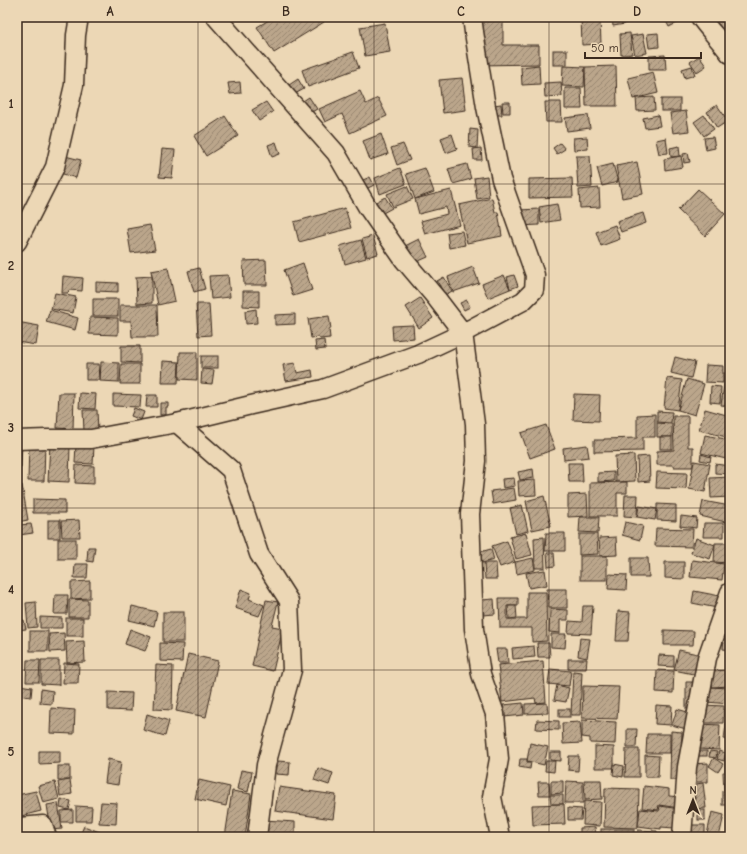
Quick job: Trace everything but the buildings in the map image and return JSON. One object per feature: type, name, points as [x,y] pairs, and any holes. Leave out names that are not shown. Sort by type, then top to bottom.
[{"type":"street","points":[[17,242],[55,167],[74,85],[76,35],[79,17]]},
{"type":"street","points":[[216,17],[336,153],[368,208],[404,260],[463,333],[475,424],[476,461],[470,514],[474,629],[482,674],[495,714],[499,759],[492,797],[500,837]]},
{"type":"street","points":[[17,440],[91,439],[178,423],[251,404],[323,389],[418,354],[463,333],[523,301],[534,290],[535,275],[501,179],[486,107],[472,17]]},
{"type":"street","points":[[700,17],[730,54]]},
{"type":"street","points":[[178,423],[231,470],[260,554],[289,601],[292,670],[266,765],[257,837]]},
{"type":"street","points":[[682,837],[687,767],[707,658],[730,592]]},
{"type":"street","points":[[17,826],[43,825],[47,837]]}]
